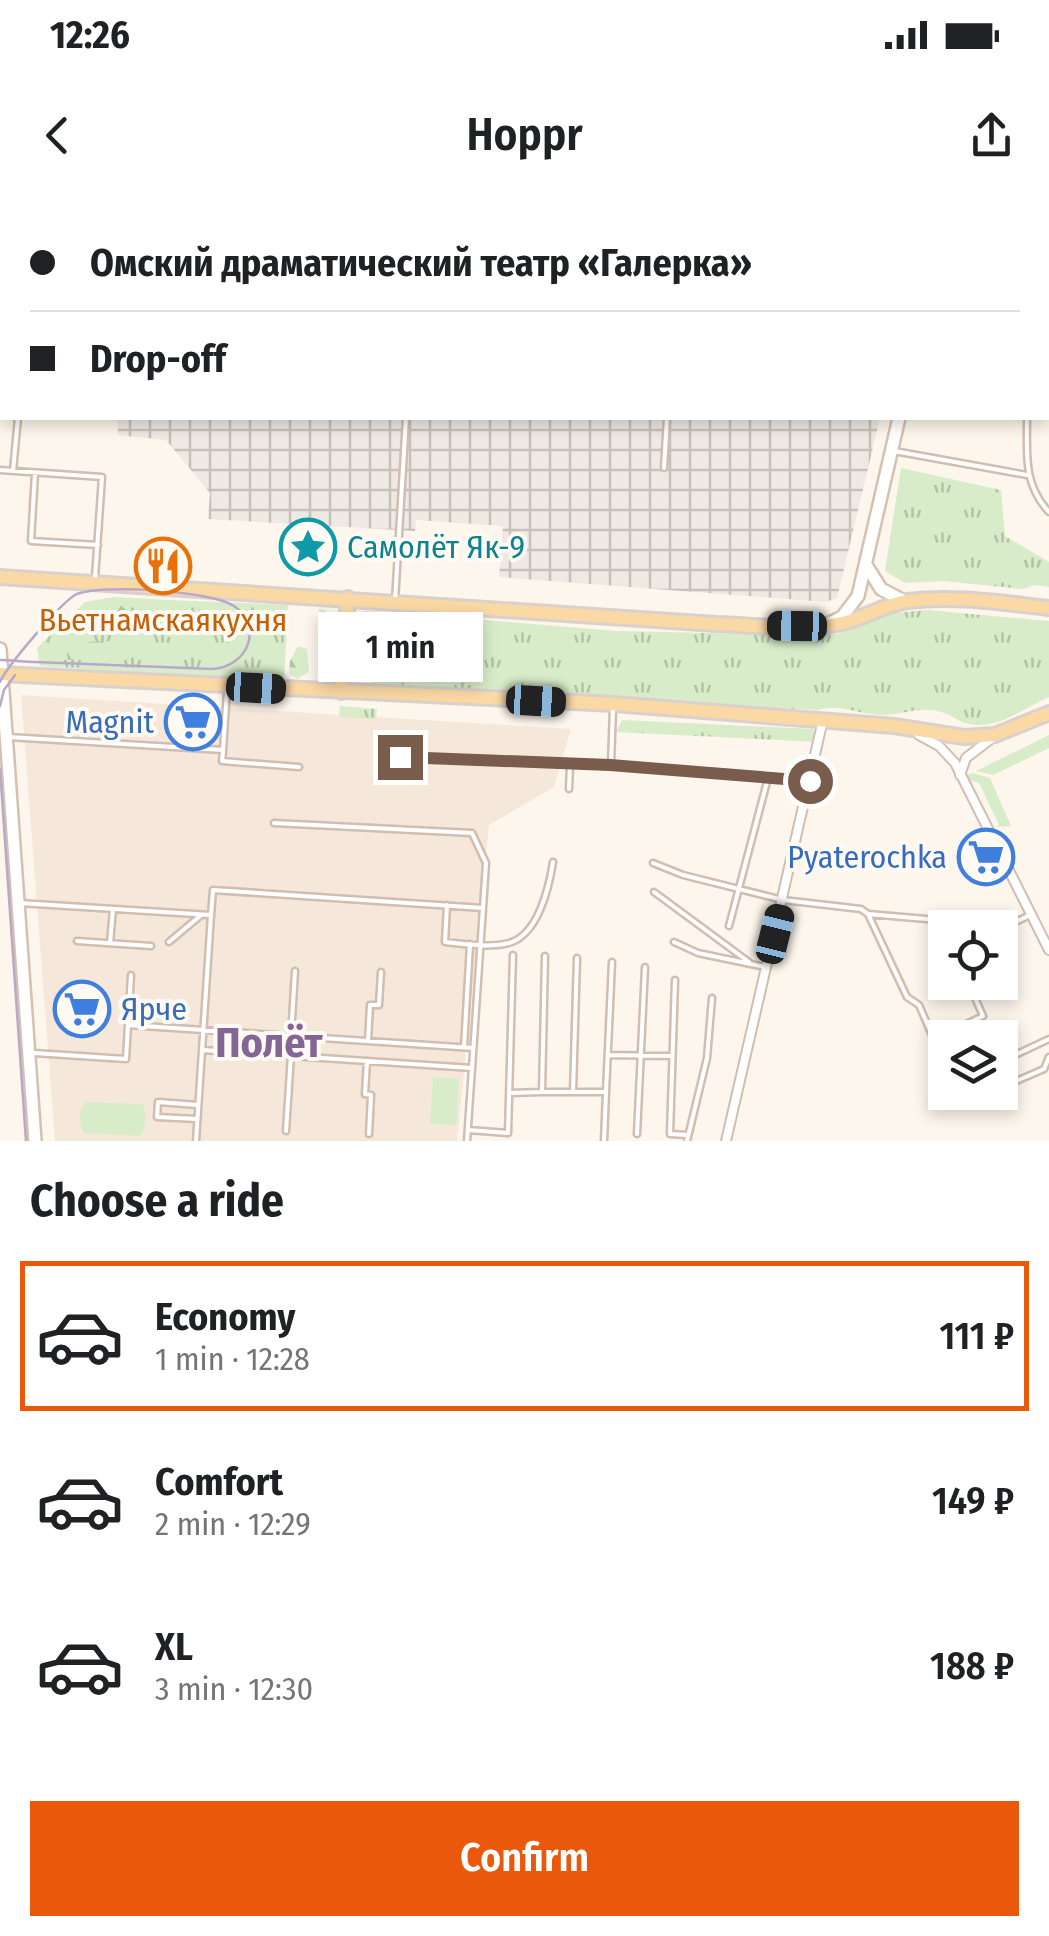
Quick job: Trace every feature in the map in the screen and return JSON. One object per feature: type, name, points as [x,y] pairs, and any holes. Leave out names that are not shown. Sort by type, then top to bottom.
[{"type":"main road","points":[[826,626],[852,606],[858,596],[898,420]]},
{"type":"main road","points":[[864,562],[881,590],[904,601]]},
{"type":"main road","points":[[0,576],[595,618],[826,626],[904,601],[987,601],[1049,608]]},
{"type":"main road","points":[[341,692],[348,598]]},
{"type":"main road","points":[[0,649],[8,737],[4,752],[15,849],[35,1141]]},
{"type":"main road","points":[[2,674],[614,704],[823,720],[964,737],[996,735],[1049,713]]},
{"type":"street","points":[[726,1141],[823,720]]},
{"type":"street","points":[[906,728],[944,750],[1049,950]]},
{"type":"street","points":[[960,775],[966,758],[996,735]]},
{"type":"street","points":[[0,848],[15,849]]},
{"type":"lane","points":[[13,471],[18,420]]},
{"type":"lane","points":[[395,601],[406,420]]},
{"type":"lane","points":[[664,468],[667,420]]},
{"type":"lane","points":[[1027,420],[1027,475],[1036,497],[1049,512]]},
{"type":"lane","points":[[891,450],[1027,475]]},
{"type":"lane","points":[[0,470],[102,478],[95,582]]},
{"type":"lane","points":[[35,473],[30,541],[98,545]]},
{"type":"lane","points":[[227,686],[222,761],[298,767]]},
{"type":"lane","points":[[610,765],[614,704]]},
{"type":"lane","points":[[8,737],[223,750]]},
{"type":"lane","points":[[400,757],[610,765],[810,781]]},
{"type":"lane","points":[[569,789],[570,764]]},
{"type":"lane","points":[[729,926],[768,778]]},
{"type":"lane","points":[[274,822],[472,833],[486,863],[467,1141]]},
{"type":"lane","points":[[794,852],[857,857]]},
{"type":"lane","points":[[447,906],[444,942],[508,943],[521,937],[541,906],[550,884],[552,862]]},
{"type":"lane","points":[[653,863],[683,875],[783,900],[854,906],[868,914],[928,919]]},
{"type":"lane","points":[[196,1141],[213,890],[483,908]]},
{"type":"lane","points":[[654,892],[749,962]]},
{"type":"lane","points":[[19,903],[211,915]]},
{"type":"lane","points":[[110,943],[113,909]]},
{"type":"lane","points":[[868,914],[907,997],[918,1005],[928,1028]]},
{"type":"lane","points":[[169,942],[202,915]]},
{"type":"lane","points":[[1018,921],[1030,915]]},
{"type":"lane","points":[[77,941],[150,946]]},
{"type":"lane","points":[[674,942],[717,958],[766,968]]},
{"type":"lane","points":[[464,1047],[470,944]]},
{"type":"lane","points":[[468,1130],[508,1132],[513,955]]},
{"type":"lane","points":[[542,1092],[545,956]]},
{"type":"lane","points":[[572,1092],[577,958]]},
{"type":"lane","points":[[604,1141],[612,962]]},
{"type":"lane","points":[[637,1134],[644,966]]},
{"type":"lane","points":[[291,1036],[295,971]]},
{"type":"lane","points":[[368,1041],[370,1004],[379,1005],[381,972]]},
{"type":"lane","points":[[29,1053],[126,1059],[131,974]]},
{"type":"lane","points":[[675,980],[670,1134],[687,1138],[707,1058],[712,998]]},
{"type":"lane","points":[[976,1000],[984,1016],[976,1020]]},
{"type":"lane","points":[[128,1025],[473,1048]]},
{"type":"lane","points":[[1018,1054],[1049,1039]]},
{"type":"lane","points":[[202,1050],[472,1068]]},
{"type":"lane","points":[[608,1055],[672,1056]]},
{"type":"lane","points":[[286,1131],[291,1056]]},
{"type":"lane","points":[[1018,1081],[1044,1070],[1049,1057]]},
{"type":"lane","points":[[367,1060],[365,1094],[371,1095],[368,1134]]},
{"type":"lane","points":[[509,1093],[606,1092]]},
{"type":"lane","points":[[198,1105],[158,1102],[157,1117],[198,1120]]},
{"type":"shaded area","points":[[117,420],[880,420],[837,598],[826,602],[499,577],[503,526],[416,520],[415,531],[208,519],[210,493],[166,440],[118,435]]},
{"type":"shaded area","points":[[21,695],[571,729],[554,787],[489,825],[457,1141],[55,1141]]},
{"type":"green space","points":[[901,468],[1001,490],[1005,536],[1049,562],[1049,587],[1034,585],[1023,589],[943,581],[905,583],[885,571]]},
{"type":"green space","points":[[114,597],[288,605],[284,682],[40,666],[37,648],[85,602]]},
{"type":"green space","points":[[97,601],[120,605],[130,613],[137,611],[146,625],[144,632],[113,630],[122,618],[112,615],[93,627],[82,626]]},
{"type":"green space","points":[[319,609],[325,610],[335,624],[334,639],[318,639]]},
{"type":"green space","points":[[928,610],[1049,621],[1049,697],[1005,719],[977,725],[926,710],[879,715],[832,708],[373,688],[362,649],[354,646],[354,625],[364,625],[363,638],[395,645],[403,621],[401,613],[617,631],[795,635],[838,634],[894,613]]},
{"type":"green space","points":[[201,611],[210,619],[217,612],[219,616],[226,614],[228,620],[242,619],[246,627],[237,632],[180,633],[173,638],[151,632],[168,622],[168,627],[179,627]]},
{"type":"green space","points":[[401,613],[403,621],[415,623],[414,632],[395,645],[363,638],[364,625],[358,624],[356,614]]},
{"type":"green space","points":[[61,636],[67,646],[73,644],[74,638],[83,636],[86,642],[113,641],[115,652],[91,662],[81,654],[68,660],[67,654],[53,643]]},
{"type":"green space","points":[[298,646],[307,649],[309,672],[297,679],[289,674],[290,661]]},
{"type":"green space","points":[[318,647],[334,649],[332,687],[317,686],[322,659],[318,658]]},
{"type":"green space","points":[[340,706],[377,709],[376,719],[339,717]]},
{"type":"green space","points":[[622,720],[813,729],[817,742],[616,732]]},
{"type":"green space","points":[[1049,735],[1049,748],[993,775],[976,771]]},
{"type":"green space","points":[[967,775],[990,778],[1011,826],[996,827],[999,825],[979,783],[969,780]]},
{"type":"green space","points":[[433,1077],[459,1079],[456,1125],[430,1124]]},
{"type":"green space","points":[[86,1102],[142,1104],[146,1116],[142,1133],[84,1133],[80,1117]]},
{"type":"tram line","points":[[0,660],[9,660],[14,661],[27,662],[212,669],[225,667],[243,654],[250,635],[243,615],[222,601],[155,590],[88,591],[75,595],[58,610],[23,650],[12,663],[0,682]]},
{"type":"tram line","points":[[0,706],[4,690],[15,675]]},
{"type":"tram line","points":[[0,769],[26,1141]]},
{"type":"place","name":"Самолёт Як-9","points":[[308,547]]},
{"type":"place","name":"Вьетнамскаякухня","points":[[163,566]]},
{"type":"place","name":"Magnit","points":[[193,722]]},
{"type":"place","name":"Pyaterochka","points":[[986,857]]},
{"type":"place","name":"Ярче","points":[[82,1009]]},
{"type":"district","name":"Полёт","points":[[269,1043]]},
{"type":"route","points":[[400,757],[610,765],[810,781]]}]
